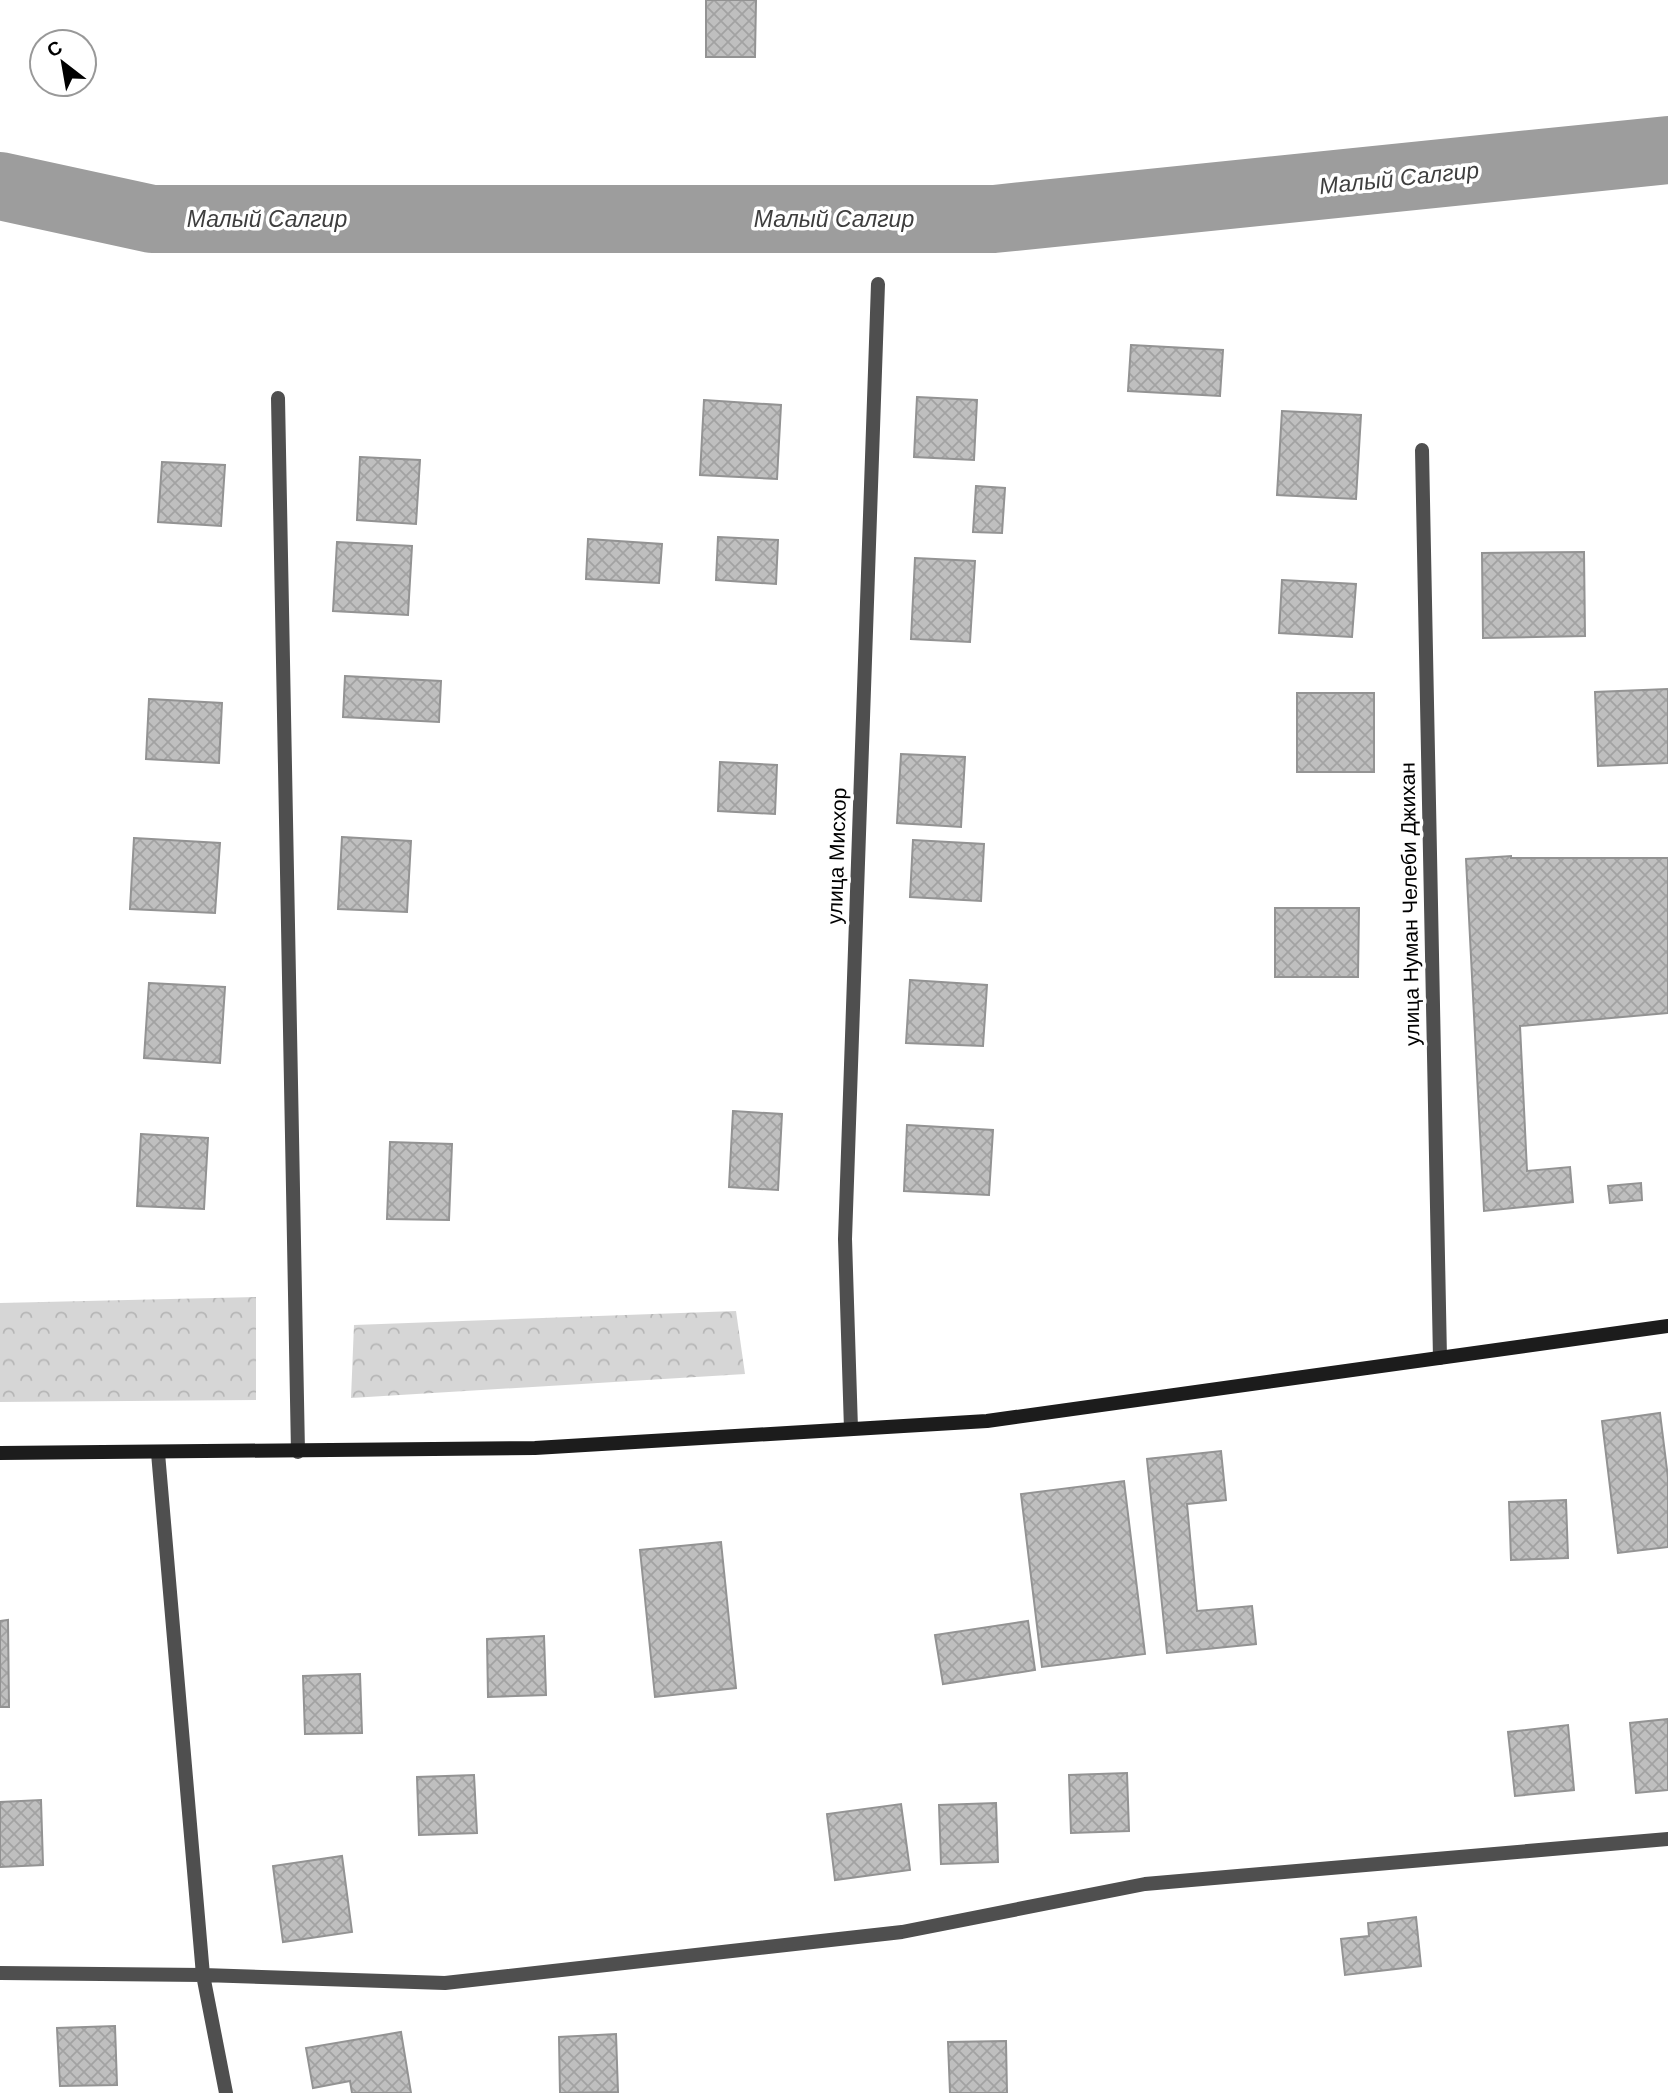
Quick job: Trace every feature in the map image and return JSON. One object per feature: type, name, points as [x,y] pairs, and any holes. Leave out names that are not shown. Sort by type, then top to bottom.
[{"type":"main road","points":[[0,1453],[535,1448],[987,1421],[1668,1326]]},
{"type":"street","name":"улица Мисхор","points":[[851,1429],[845,1239],[878,284]]},
{"type":"street","points":[[278,398],[298,1452]]},
{"type":"street","name":"улица Нуман Челеби Джихан","points":[[1422,450],[1440,1358]]},
{"type":"street","points":[[158,1453],[203,1975],[226,2093]]},
{"type":"street","points":[[0,1973],[203,1975],[445,1983],[902,1932],[1145,1884],[1668,1839]]},
{"type":"green space","points":[[256,1297],[256,1400],[0,1402],[0,1303]]},
{"type":"green space","points":[[736,1311],[745,1374],[351,1398],[354,1325]]},
{"type":"building","points":[[706,0],[756,0],[755,57],[706,57]]},
{"type":"building","points":[[1131,345],[1223,350],[1220,396],[1128,391]]},
{"type":"building","points":[[917,397],[977,400],[974,460],[914,457]]},
{"type":"building","points":[[704,400],[781,405],[777,479],[700,475]]},
{"type":"building","points":[[1282,411],[1361,415],[1356,499],[1277,495]]},
{"type":"building","points":[[360,457],[420,460],[416,524],[357,520]]},
{"type":"building","points":[[162,462],[225,465],[221,526],[158,522]]},
{"type":"building","points":[[976,486],[1005,488],[1002,533],[973,532]]},
{"type":"building","points":[[718,537],[778,540],[776,584],[716,580]]},
{"type":"building","points":[[588,539],[662,544],[659,583],[586,579]]},
{"type":"building","points":[[337,542],[412,546],[408,615],[333,611]]},
{"type":"building","points":[[1584,552],[1585,636],[1483,638],[1482,553]]},
{"type":"building","points":[[915,558],[975,561],[970,642],[911,639]]},
{"type":"building","points":[[1282,580],[1356,584],[1352,637],[1279,633]]},
{"type":"building","points":[[345,676],[441,681],[439,722],[343,717]]},
{"type":"building","points":[[1668,689],[1668,763],[1598,766],[1595,692]]},
{"type":"building","points":[[1297,693],[1374,693],[1374,772],[1297,772]]},
{"type":"building","points":[[149,699],[222,703],[219,763],[146,759]]},
{"type":"building","points":[[901,754],[965,757],[961,827],[897,823]]},
{"type":"building","points":[[720,762],[777,765],[775,814],[718,811]]},
{"type":"building","points":[[342,837],[411,841],[407,912],[338,909]]},
{"type":"building","points":[[134,838],[220,843],[215,913],[130,909]]},
{"type":"building","points":[[913,840],[984,844],[981,901],[910,897]]},
{"type":"building","points":[[1511,856],[1668,858],[1668,1013],[1520,1026],[1527,1171],[1570,1167],[1573,1202],[1484,1211],[1466,859]]},
{"type":"building","points":[[1275,908],[1359,908],[1358,977],[1275,977]]},
{"type":"building","points":[[910,980],[987,985],[983,1046],[906,1043]]},
{"type":"building","points":[[149,983],[225,987],[220,1063],[144,1058]]},
{"type":"building","points":[[733,1111],[782,1114],[778,1190],[729,1187]]},
{"type":"building","points":[[907,1125],[993,1130],[989,1195],[904,1191]]},
{"type":"building","points":[[141,1134],[208,1138],[204,1209],[137,1206]]},
{"type":"building","points":[[390,1142],[452,1144],[449,1220],[387,1219]]},
{"type":"building","points":[[1641,1183],[1642,1200],[1610,1203],[1608,1186]]},
{"type":"building","points":[[1660,1413],[1668,1478],[1668,1547],[1618,1553],[1602,1421]]},
{"type":"building","points":[[1221,1451],[1226,1500],[1187,1504],[1197,1611],[1252,1606],[1256,1644],[1167,1653],[1147,1459]]},
{"type":"building","points":[[1124,1481],[1145,1654],[1042,1667],[1021,1494]]},
{"type":"building","points":[[1566,1500],[1568,1558],[1511,1560],[1509,1502]]},
{"type":"building","points":[[721,1542],[736,1688],[655,1697],[640,1550]]},
{"type":"building","points":[[8,1620],[9,1707],[0,1707],[0,1621]]},
{"type":"building","points":[[1028,1621],[1035,1670],[943,1684],[935,1635]]},
{"type":"building","points":[[544,1636],[546,1695],[488,1697],[487,1639]]},
{"type":"building","points":[[360,1674],[362,1733],[305,1734],[303,1676]]},
{"type":"building","points":[[1668,1719],[1668,1790],[1636,1793],[1630,1723]]},
{"type":"building","points":[[1568,1725],[1574,1790],[1515,1796],[1508,1732]]},
{"type":"building","points":[[1127,1773],[1129,1831],[1071,1833],[1069,1775]]},
{"type":"building","points":[[474,1775],[477,1833],[419,1835],[417,1777]]},
{"type":"building","points":[[41,1800],[43,1865],[0,1867],[0,1802]]},
{"type":"building","points":[[996,1803],[998,1862],[941,1864],[939,1805]]},
{"type":"building","points":[[901,1804],[910,1870],[835,1880],[827,1814]]},
{"type":"building","points":[[342,1856],[352,1932],[283,1942],[273,1866]]},
{"type":"building","points":[[1416,1917],[1421,1966],[1345,1975],[1341,1939],[1369,1936],[1368,1923]]},
{"type":"building","points":[[115,2026],[117,2085],[60,2086],[57,2028]]},
{"type":"building","points":[[401,2032],[411,2093],[352,2093],[350,2081],[313,2088],[306,2048]]},
{"type":"building","points":[[616,2034],[618,2092],[560,2093],[559,2037]]},
{"type":"building","points":[[1006,2041],[1007,2093],[950,2093],[948,2042]]},
{"type":"waterway","name":"Малый Салгир","points":[[0,186],[152,219],[994,219],[1668,150]]}]
